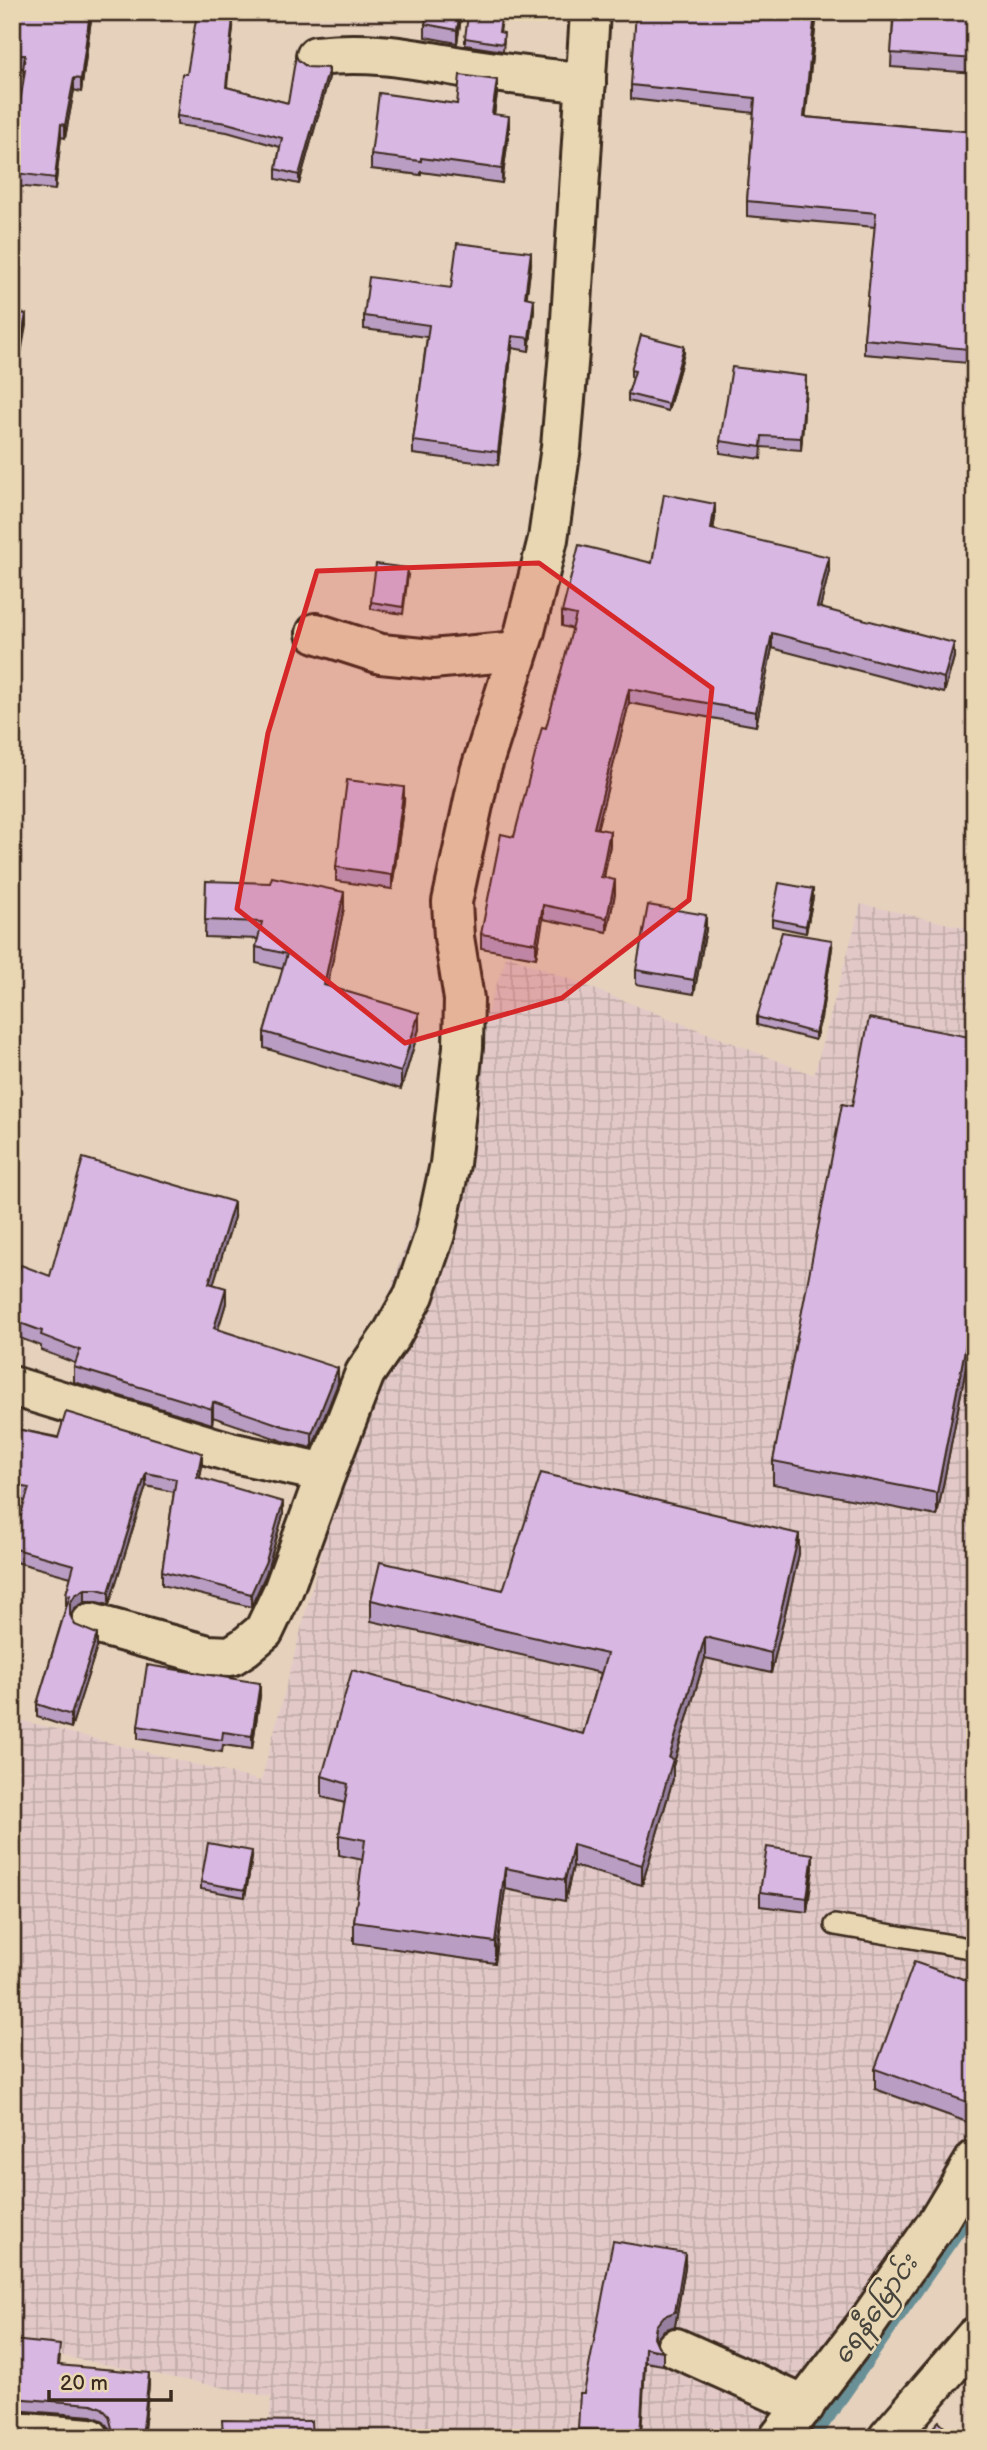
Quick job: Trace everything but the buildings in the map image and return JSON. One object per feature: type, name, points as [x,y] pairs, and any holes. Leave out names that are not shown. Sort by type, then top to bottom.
[{"type":"street","points":[[91,1623],[208,1655],[231,1656],[264,1631],[283,1591],[365,1373],[392,1334],[414,1295],[435,1234],[450,1164],[463,1047],[464,999],[454,937],[452,902],[480,772],[518,652],[548,539],[561,447],[590,12]]},
{"type":"street","points":[[316,56],[348,52],[375,53],[586,83]]},
{"type":"street","points":[[316,634],[381,654],[432,659],[518,652]]},
{"type":"street","points":[[12,1386],[230,1452],[326,1473]]},
{"type":"street","points":[[779,2438],[876,2311],[939,2220],[975,2160]]},
{"type":"street","points":[[888,2438],[975,2337]]},
{"type":"street","points":[[676,2348],[805,2406]]},
{"type":"street","points":[[12,2432],[90,2438]]},
{"type":"lane","points":[[835,1925],[975,1949]]},
{"type":"highlighted area","points":[[539,563],[712,688],[689,900],[562,998],[405,1043],[237,909],[268,733],[317,571]]},
{"type":"shaded area","points":[[861,904],[975,930],[975,2181],[803,2438],[269,2438],[271,2397],[12,2346],[12,1718],[261,1781],[393,1282],[507,955],[814,1075]]},
{"type":"waterway","name":"ရေနီမြောင်း","points":[[814,2438],[975,2208]]}]
